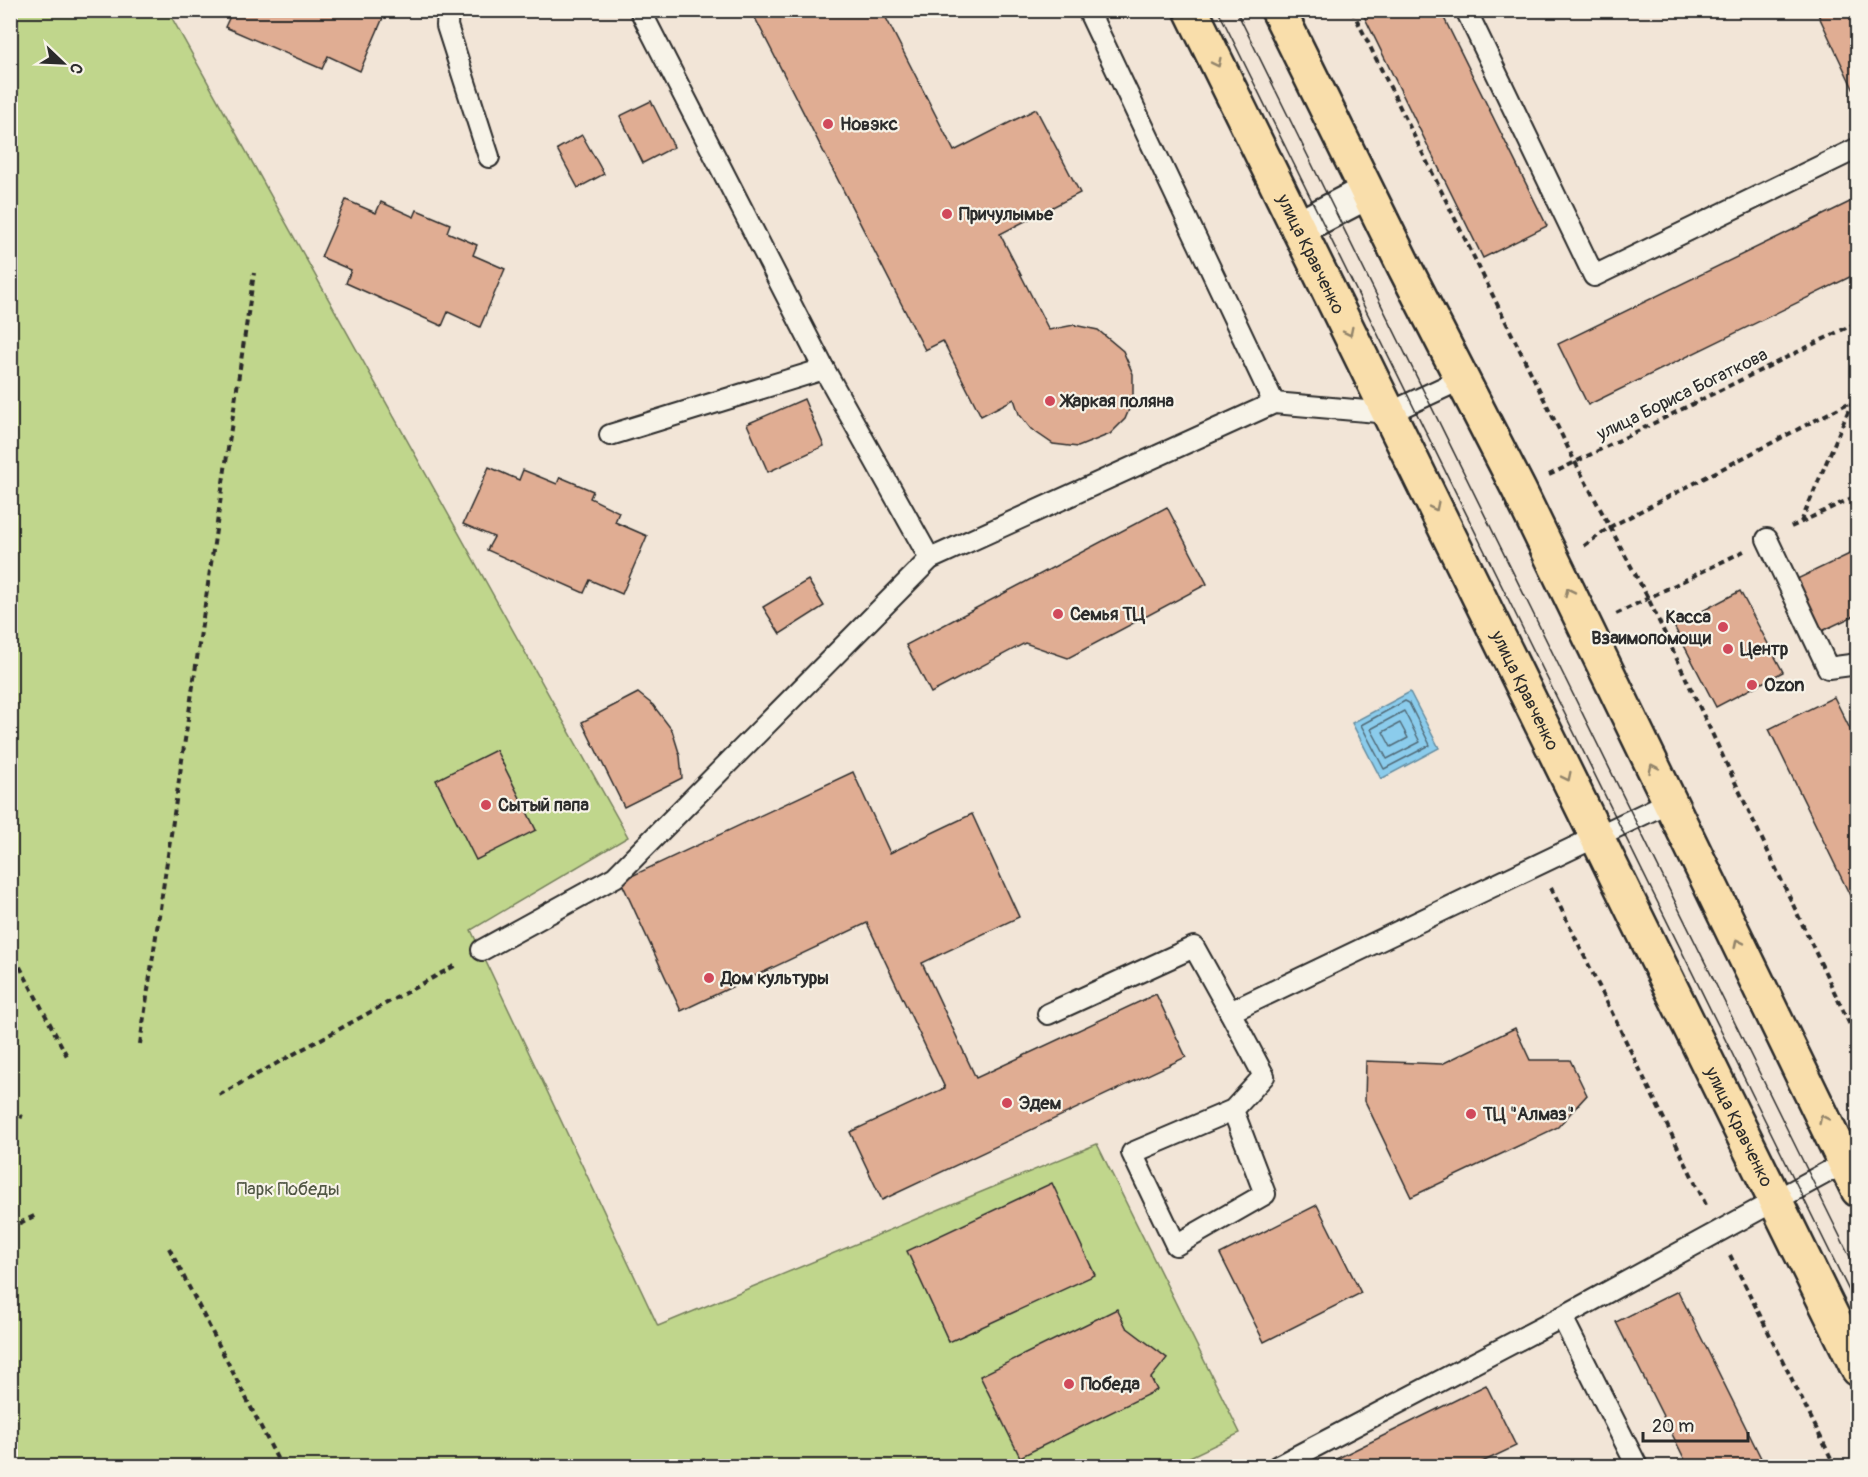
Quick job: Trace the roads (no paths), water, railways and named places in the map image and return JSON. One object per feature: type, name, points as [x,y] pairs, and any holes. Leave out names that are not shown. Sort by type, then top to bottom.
[{"type":"main road","name":"улица Кравченко","points":[[1191,10],[1857,1369]]},
{"type":"main road","points":[[1278,10],[1587,628],[1851,1176]]},
{"type":"street","points":[[1298,228],[1367,192]]},
{"type":"lane","points":[[448,10],[447,26],[489,157]]},
{"type":"lane","points":[[640,10],[824,369],[930,559]]},
{"type":"lane","points":[[1088,10],[1274,403]]},
{"type":"lane","points":[[1466,10],[1594,276],[1857,148]]},
{"type":"lane","points":[[610,435],[824,369]]},
{"type":"lane","points":[[482,950],[615,877],[930,559],[1274,403],[1389,413],[1462,379]]},
{"type":"lane","points":[[1767,539],[1828,668],[1857,664]]},
{"type":"lane","points":[[1230,1012],[1669,802]]},
{"type":"lane","points":[[1048,1014],[1194,947],[1264,1076],[1233,1110],[1132,1153],[1176,1245],[1265,1194],[1233,1110]]},
{"type":"lane","points":[[1278,1467],[1775,1201],[1851,1176]]},
{"type":"lane","points":[[1562,1317],[1637,1467]]},
{"type":"water","points":[[1410,692],[1439,748],[1381,779],[1352,723]]},
{"type":"tram line","points":[[1218,10],[1858,1309]]},
{"type":"tram line","points":[[1236,10],[1858,1273]]},
{"type":"place","name":"Новэкс","points":[[828,124]]},
{"type":"place","name":"Причулымье","points":[[947,214]]},
{"type":"place","name":"Жаркая поляна","points":[[1050,401]]},
{"type":"place","name":"Семья ТЦ","points":[[1058,614]]},
{"type":"place","name":"Касса Взаимопомощи","points":[[1723,627]]},
{"type":"place","name":"Центр","points":[[1728,649]]},
{"type":"place","name":"Ozon","points":[[1752,685]]},
{"type":"place","name":"Сытый папа","points":[[486,805]]},
{"type":"place","name":"Дом культуры","points":[[709,978]]},
{"type":"place","name":"Эдем","points":[[1007,1103]]},
{"type":"place","name":"ТЦ \"Алмаз\"","points":[[1471,1114]]},
{"type":"place","name":"Победа","points":[[1069,1384]]},
{"type":"park label","name":"Парк Победы","points":[[288,1189]]}]
